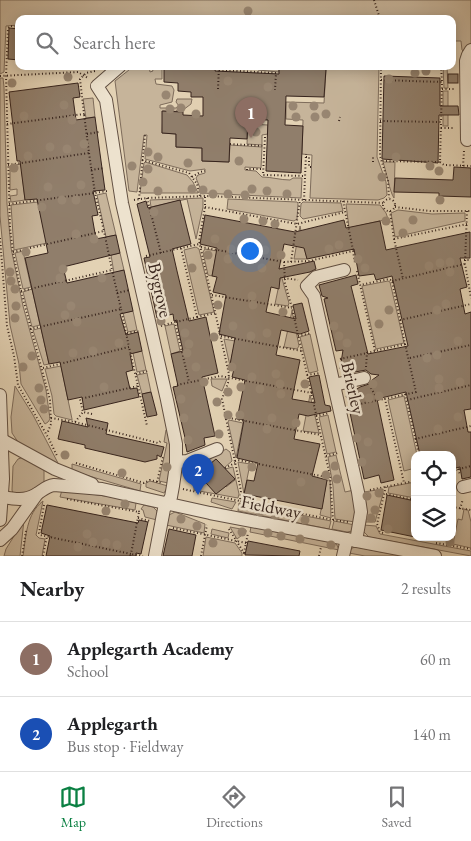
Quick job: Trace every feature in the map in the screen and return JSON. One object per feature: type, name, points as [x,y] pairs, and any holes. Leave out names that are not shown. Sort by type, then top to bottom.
[{"type":"street","points":[[468,140],[466,61],[471,50]]},
{"type":"street","points":[[97,86],[115,70]]},
{"type":"street","name":"Bygrove","points":[[97,86],[106,100],[122,203],[175,436],[176,462],[173,486],[168,503],[164,509],[155,556]]},
{"type":"street","name":"Brierley","points":[[343,556],[361,512],[314,296],[307,286],[316,277],[344,270]]},
{"type":"street","points":[[334,384],[364,378]]},
{"type":"street","points":[[0,395],[2,440],[0,520]]},
{"type":"street","name":"Fieldway","points":[[2,440],[55,469],[102,489]]},
{"type":"street","points":[[176,462],[187,461],[217,449]]},
{"type":"street","name":"Fieldway","points":[[2,497],[26,499],[41,496],[46,487],[54,485],[102,489],[210,513],[435,556]]},
{"type":"street","points":[[0,540],[41,496]]},
{"type":"path","points":[[374,0],[379,15]]},
{"type":"path","points":[[15,26],[8,28],[6,76],[9,204],[13,252],[21,291],[50,400],[52,418],[47,434]]},
{"type":"path","points":[[218,89],[219,70],[276,73],[275,90]]},
{"type":"path","points":[[381,70],[380,161],[388,181],[389,198]]},
{"type":"path","points":[[440,162],[441,70]]},
{"type":"path","points":[[0,76],[78,72],[97,86]]},
{"type":"path","points":[[83,74],[80,82],[95,193],[147,426]]},
{"type":"path","points":[[381,80],[442,82]]},
{"type":"path","points":[[6,124],[84,114]]},
{"type":"path","points":[[339,121],[340,117]]},
{"type":"path","points":[[380,121],[441,122]]},
{"type":"path","points":[[139,199],[145,135]]},
{"type":"path","points":[[265,137],[263,174],[305,176]]},
{"type":"path","points":[[230,144],[264,146]]},
{"type":"path","points":[[8,164],[89,153]]},
{"type":"path","points":[[304,200],[306,155],[310,157],[309,168],[311,167]]},
{"type":"path","points":[[372,162],[373,156]]},
{"type":"path","points":[[142,160],[186,172],[197,184],[200,196]]},
{"type":"path","points":[[380,161],[440,162],[444,165],[471,166]]},
{"type":"path","points":[[247,170],[263,169]]},
{"type":"path","points":[[192,177],[205,171]]},
{"type":"path","points":[[9,204],[95,193]]},
{"type":"path","points":[[122,203],[147,198],[200,196],[382,203],[389,198]]},
{"type":"path","points":[[205,196],[205,207],[199,239],[229,378],[222,396],[225,419],[241,491],[240,501]]},
{"type":"path","points":[[147,198],[161,253]]},
{"type":"path","points":[[389,198],[395,202],[395,207]]},
{"type":"path","points":[[291,262],[300,200]]},
{"type":"path","points":[[343,201],[375,351],[405,344]]},
{"type":"path","points":[[382,203],[384,209],[390,211]]},
{"type":"path","points":[[205,207],[297,224],[345,212]]},
{"type":"path","points":[[390,211],[395,207],[430,211],[471,211]]},
{"type":"path","points":[[390,211],[403,279]]},
{"type":"path","points":[[467,211],[464,264],[471,298]]},
{"type":"path","points":[[394,239],[467,224]]},
{"type":"path","points":[[13,252],[104,231]]},
{"type":"path","points":[[0,238],[6,317],[16,377],[20,389],[60,460]]},
{"type":"path","points":[[135,259],[200,245],[284,262],[308,261],[353,251]]},
{"type":"path","points":[[181,248],[197,317]]},
{"type":"path","points":[[464,260],[471,260]]},
{"type":"path","points":[[73,462],[144,483],[150,480],[213,497],[333,520],[330,476],[285,283],[284,262]]},
{"type":"path","points":[[360,285],[389,279],[392,281],[403,279],[464,264]]},
{"type":"path","points":[[21,291],[112,270]]},
{"type":"path","points":[[392,281],[417,397]]},
{"type":"path","points":[[212,295],[292,308]]},
{"type":"path","points":[[400,320],[471,304]]},
{"type":"path","points":[[30,329],[121,309]]},
{"type":"path","points":[[151,328],[216,313]]},
{"type":"path","points":[[175,322],[189,382]]},
{"type":"path","points":[[221,336],[302,351]]},
{"type":"path","points":[[409,358],[471,344]]},
{"type":"path","points":[[43,368],[130,346]]},
{"type":"path","points":[[329,361],[368,353]]},
{"type":"path","points":[[164,388],[220,376],[312,393]]},
{"type":"path","points":[[407,400],[471,385]]},
{"type":"path","points":[[83,412],[80,399],[138,386]]},
{"type":"path","points":[[404,483],[385,399],[416,392]]},
{"type":"path","points":[[406,394],[418,451]]},
{"type":"path","points":[[340,409],[378,400]]},
{"type":"path","points":[[83,412],[92,414]]},
{"type":"path","points":[[75,422],[83,412]]},
{"type":"path","points":[[52,418],[158,443],[161,441],[164,444]]},
{"type":"path","points":[[225,419],[229,418],[321,435]]},
{"type":"path","points":[[415,439],[471,426]]},
{"type":"path","points":[[157,482],[163,455]]},
{"type":"path","points":[[225,468],[238,460],[326,477],[330,476]]},
{"type":"path","points":[[456,470],[471,466]]},
{"type":"path","points":[[358,492],[411,481]]},
{"type":"path","points":[[386,486],[386,494],[377,524],[380,532],[389,534]]},
{"type":"path","points":[[386,494],[411,499]]},
{"type":"path","points":[[41,496],[40,535],[130,555],[143,556]]},
{"type":"path","points":[[62,498],[139,512]]},
{"type":"path","points":[[130,555],[142,498]]},
{"type":"path","points":[[456,508],[471,510]]},
{"type":"path","points":[[201,556],[210,513]]},
{"type":"path","points":[[230,517],[229,530],[244,554]]},
{"type":"path","points":[[161,526],[246,543]]},
{"type":"path","points":[[244,554],[248,533]]},
{"type":"path","points":[[43,556],[48,536]]},
{"type":"path","points":[[435,542],[471,549]]},
{"type":"path","points":[[319,556],[321,547]]},
{"type":"shaded area","points":[[0,0],[471,0],[471,45],[464,52],[461,41],[456,41],[456,15],[15,15],[15,25],[6,26],[4,72],[0,74]]},
{"type":"shaded area","points":[[129,70],[150,70],[150,72],[153,70],[162,70],[162,79],[155,79],[156,84],[172,86],[174,90],[172,102],[160,105],[160,108],[176,108],[179,106],[176,102],[177,99],[192,99],[191,104],[183,110],[177,110],[176,112],[163,111],[162,133],[176,134],[176,147],[202,148],[202,161],[229,162],[230,145],[262,147],[261,168],[245,167],[245,170],[256,171],[262,177],[290,180],[302,178],[301,198],[202,193],[196,178],[198,175],[205,173],[205,169],[190,171],[145,159],[147,135],[144,135],[137,192],[129,191],[115,81]]},
{"type":"shaded area","points":[[258,70],[279,70],[279,72]]},
{"type":"shaded area","points":[[326,70],[379,70],[377,157],[386,182],[387,195],[384,198],[378,200],[310,198],[312,155],[302,154],[303,120],[286,119],[286,102],[324,103]]},
{"type":"shaded area","points":[[443,70],[447,70],[448,88],[444,88]]},
{"type":"shaded area","points":[[0,78],[3,78],[4,87],[7,204],[11,248],[23,306],[46,390],[50,419],[45,424],[21,384],[19,364],[10,325],[0,216]]},
{"type":"shaded area","points":[[443,91],[448,91],[448,126],[443,126]]},
{"type":"shaded area","points":[[93,98],[95,117],[86,118],[83,99]]},
{"type":"shaded area","points":[[248,124],[268,125],[268,134],[262,135],[262,145],[247,144]]},
{"type":"shaded area","points":[[145,162],[187,175],[198,193],[140,193]]},
{"type":"shaded area","points":[[383,162],[395,162],[394,198],[391,191]]},
{"type":"shaded area","points":[[21,164],[25,200],[11,202],[10,196],[17,195],[17,189],[10,190],[10,166]]},
{"type":"shaded area","points":[[106,193],[116,235],[106,237],[97,195]]},
{"type":"shaded area","points":[[203,198],[203,207],[196,239],[187,199],[151,207],[150,200]]},
{"type":"shaded area","points":[[228,199],[297,202],[297,219],[294,221],[227,209]]},
{"type":"shaded area","points":[[38,202],[47,243],[14,250],[11,205]]},
{"type":"shaded area","points":[[303,202],[341,203],[343,211],[303,219],[300,216],[301,204]]},
{"type":"shaded area","points":[[346,204],[380,205],[388,219],[349,228]]},
{"type":"shaded area","points":[[398,210],[432,214],[465,213],[465,221],[395,237],[391,213]]},
{"type":"shaded area","points":[[300,226],[307,259],[294,259]]},
{"type":"shaded area","points":[[196,247],[199,249],[214,312],[199,315],[184,250]]},
{"type":"shaded area","points":[[205,249],[217,251],[212,276],[208,275],[203,252]]},
{"type":"shaded area","points":[[23,251],[31,287],[23,289],[15,253]]},
{"type":"shaded area","points":[[120,253],[124,270],[114,273],[111,255]]},
{"type":"shaded area","points":[[281,275],[289,303],[288,306],[275,304]]},
{"type":"shaded area","points":[[390,282],[404,343],[376,349],[362,286]]},
{"type":"shaded area","points":[[32,289],[40,325],[32,327],[23,292]]},
{"type":"shaded area","points":[[133,311],[137,330],[128,332],[123,313]]},
{"type":"shaded area","points":[[292,311],[299,346],[297,349],[284,347]]},
{"type":"shaded area","points":[[174,324],[180,351],[171,354],[165,326]]},
{"type":"shaded area","points":[[41,328],[49,364],[44,365],[33,330]]},
{"type":"shaded area","points":[[310,334],[318,371],[309,373],[300,337]]},
{"type":"shaded area","points":[[224,339],[235,341],[230,366]]},
{"type":"shaded area","points":[[142,351],[146,370],[137,372],[133,353]]},
{"type":"shaded area","points":[[61,366],[72,420],[54,414],[52,396],[45,369]]},
{"type":"shaded area","points":[[147,373],[151,392],[142,394],[137,375]]},
{"type":"shaded area","points":[[211,379],[227,379],[222,391],[212,386]]},
{"type":"shaded area","points":[[15,386],[33,415],[59,465],[18,442],[12,433],[11,417]]},
{"type":"shaded area","points":[[310,395],[319,433],[303,431]]},
{"type":"shaded area","points":[[404,396],[416,451],[411,451],[411,469],[404,471],[388,400]]},
{"type":"shaded area","points":[[328,415],[336,452],[327,454],[319,417]]},
{"type":"shaded area","points":[[229,420],[243,423],[236,458],[228,422]]},
{"type":"shaded area","points":[[166,430],[169,430],[171,454],[168,483],[159,481],[167,443],[164,442]]},
{"type":"shaded area","points":[[226,449],[230,452],[232,461],[224,468],[216,459],[207,467],[226,487],[235,480],[225,469],[233,467],[239,494],[238,498],[194,490],[194,466],[207,464],[207,461]]},
{"type":"shaded area","points":[[336,455],[345,492],[354,490],[355,522],[335,519],[333,486],[328,457]]},
{"type":"shaded area","points":[[24,457],[44,469],[44,483],[28,494],[13,494],[13,466],[18,459]]},
{"type":"shaded area","points":[[238,462],[250,464],[244,494]]},
{"type":"shaded area","points":[[72,464],[141,484],[140,491],[72,471]]},
{"type":"shaded area","points":[[327,480],[330,480],[331,518],[320,515]]},
{"type":"shaded area","points":[[150,481],[168,486],[164,493],[146,487],[146,483]]},
{"type":"shaded area","points":[[411,483],[411,497],[388,493],[389,487]]},
{"type":"shaded area","points":[[383,489],[375,522],[364,522],[366,504],[364,492]]},
{"type":"shaded area","points":[[62,490],[112,497],[136,503],[135,510],[60,497]]},
{"type":"shaded area","points":[[212,498],[236,502],[232,509],[211,502]]},
{"type":"shaded area","points":[[43,501],[36,535],[39,538],[45,539],[42,556],[23,556],[30,519],[37,506]]},
{"type":"shaded area","points":[[239,503],[331,521],[329,529],[238,511]]},
{"type":"shaded area","points":[[144,505],[153,507],[157,511],[157,520],[145,517],[141,509]]},
{"type":"shaded area","points":[[464,509],[468,510],[471,522],[471,548],[453,544],[454,541],[456,541],[458,519],[462,520]]},
{"type":"shaded area","points":[[175,512],[205,524],[204,533],[166,525],[169,515]]},
{"type":"shaded area","points":[[24,520],[20,556],[4,556],[6,549]]},
{"type":"shaded area","points":[[334,521],[355,525],[352,531],[347,532],[332,529]]},
{"type":"shaded area","points":[[363,525],[376,526],[380,534],[471,551],[471,556],[369,537],[363,531]]},
{"type":"shaded area","points":[[230,527],[246,530],[246,532],[237,539]]},
{"type":"shaded area","points":[[251,527],[334,543],[339,550],[250,532]]},
{"type":"shaded area","points":[[212,529],[229,533],[228,538],[211,534]]},
{"type":"shaded area","points":[[206,537],[235,543],[242,556],[203,556]]},
{"type":"shaded area","points":[[356,547],[402,556],[365,556],[349,553],[352,548]]},
{"type":"building","points":[[9,28],[15,29],[15,60],[8,59]]},
{"type":"building","points":[[164,70],[215,70],[279,74],[279,70],[326,70],[324,97],[286,96],[285,125],[303,126],[301,173],[266,171],[268,120],[248,119],[247,139],[230,138],[229,162],[202,161],[202,148],[176,147],[176,134],[162,133],[162,111],[183,112],[183,115],[203,116],[203,97],[191,97],[191,92],[178,91],[178,83],[164,82]]},
{"type":"building","points":[[448,74],[458,74],[458,83],[448,83]]},
{"type":"building","points":[[384,76],[440,78],[440,106],[458,106],[459,115],[439,115],[438,163],[382,159]]},
{"type":"building","points":[[78,83],[80,97],[73,98],[76,120],[95,117],[105,190],[93,191],[98,215],[92,216],[96,239],[116,235],[120,253],[63,267],[67,283],[124,270],[133,311],[120,314],[126,335],[138,332],[142,351],[130,354],[133,370],[126,372],[130,389],[137,388],[139,397],[84,410],[82,397],[68,400],[60,362],[49,364],[25,258],[48,253],[37,199],[25,200],[20,161],[17,161],[9,92]]},
{"type":"building","points":[[454,167],[471,168],[471,197],[439,196],[439,193],[394,192],[395,178],[453,180]]},
{"type":"building","points":[[180,200],[191,244],[172,249],[189,321],[206,317],[218,373],[202,377],[215,436],[204,438],[205,445],[187,452],[173,387],[178,386],[171,354],[183,351],[177,320],[174,321],[173,314],[157,318],[144,258],[150,257],[137,204],[146,201],[148,208]]},
{"type":"building","points":[[205,215],[295,232],[344,220],[346,228],[380,221],[386,250],[470,232],[470,258],[460,258],[467,287],[460,289],[465,314],[471,312],[471,409],[464,410],[468,432],[471,432],[471,477],[462,479],[460,467],[456,468],[456,451],[419,451],[406,392],[377,399],[394,480],[381,483],[379,475],[364,479],[349,408],[353,408],[346,396],[360,387],[369,384],[379,375],[371,374],[366,370],[355,372],[340,369],[343,350],[336,351],[324,299],[328,298],[322,296],[319,285],[356,275],[358,284],[351,286],[368,354],[408,346],[392,276],[376,280],[374,274],[359,276],[354,249],[307,259],[304,248],[284,244],[279,269],[314,261],[316,269],[280,278],[279,289],[271,287],[266,312],[296,319],[293,305],[302,303],[309,331],[300,334],[281,330],[276,355],[300,360],[292,399],[315,403],[309,377],[319,375],[325,405],[330,406],[331,411],[308,416],[299,414],[294,439],[320,444],[312,476],[327,480],[322,509],[244,494],[247,480],[254,481],[258,463],[237,458],[244,420],[237,419],[245,380],[232,377],[234,369],[229,370],[235,338],[219,334],[226,295],[213,292],[217,277],[212,276],[217,248],[200,244]]},
{"type":"building","points":[[151,392],[157,415],[147,417],[142,394]]},
{"type":"building","points":[[86,418],[108,423],[106,434],[164,447],[161,457],[157,455],[157,459],[145,462],[85,448],[85,445],[58,439],[62,421],[88,427]]},
{"type":"building","points":[[216,459],[235,479],[216,494],[198,474]]},
{"type":"building","points":[[387,495],[411,500],[411,536],[381,530]]},
{"type":"building","points":[[47,505],[138,523],[139,520],[148,522],[141,554],[136,553],[136,556],[46,556],[50,536],[41,533]]},
{"type":"building","points":[[169,529],[196,535],[192,556],[163,556]]},
{"type":"building","points":[[248,541],[300,551],[299,556],[245,555]]},
{"type":"place","name":"Applegarth Academy","points":[[251,138]]},
{"type":"place","name":"Applegarth","points":[[198,495]]}]
